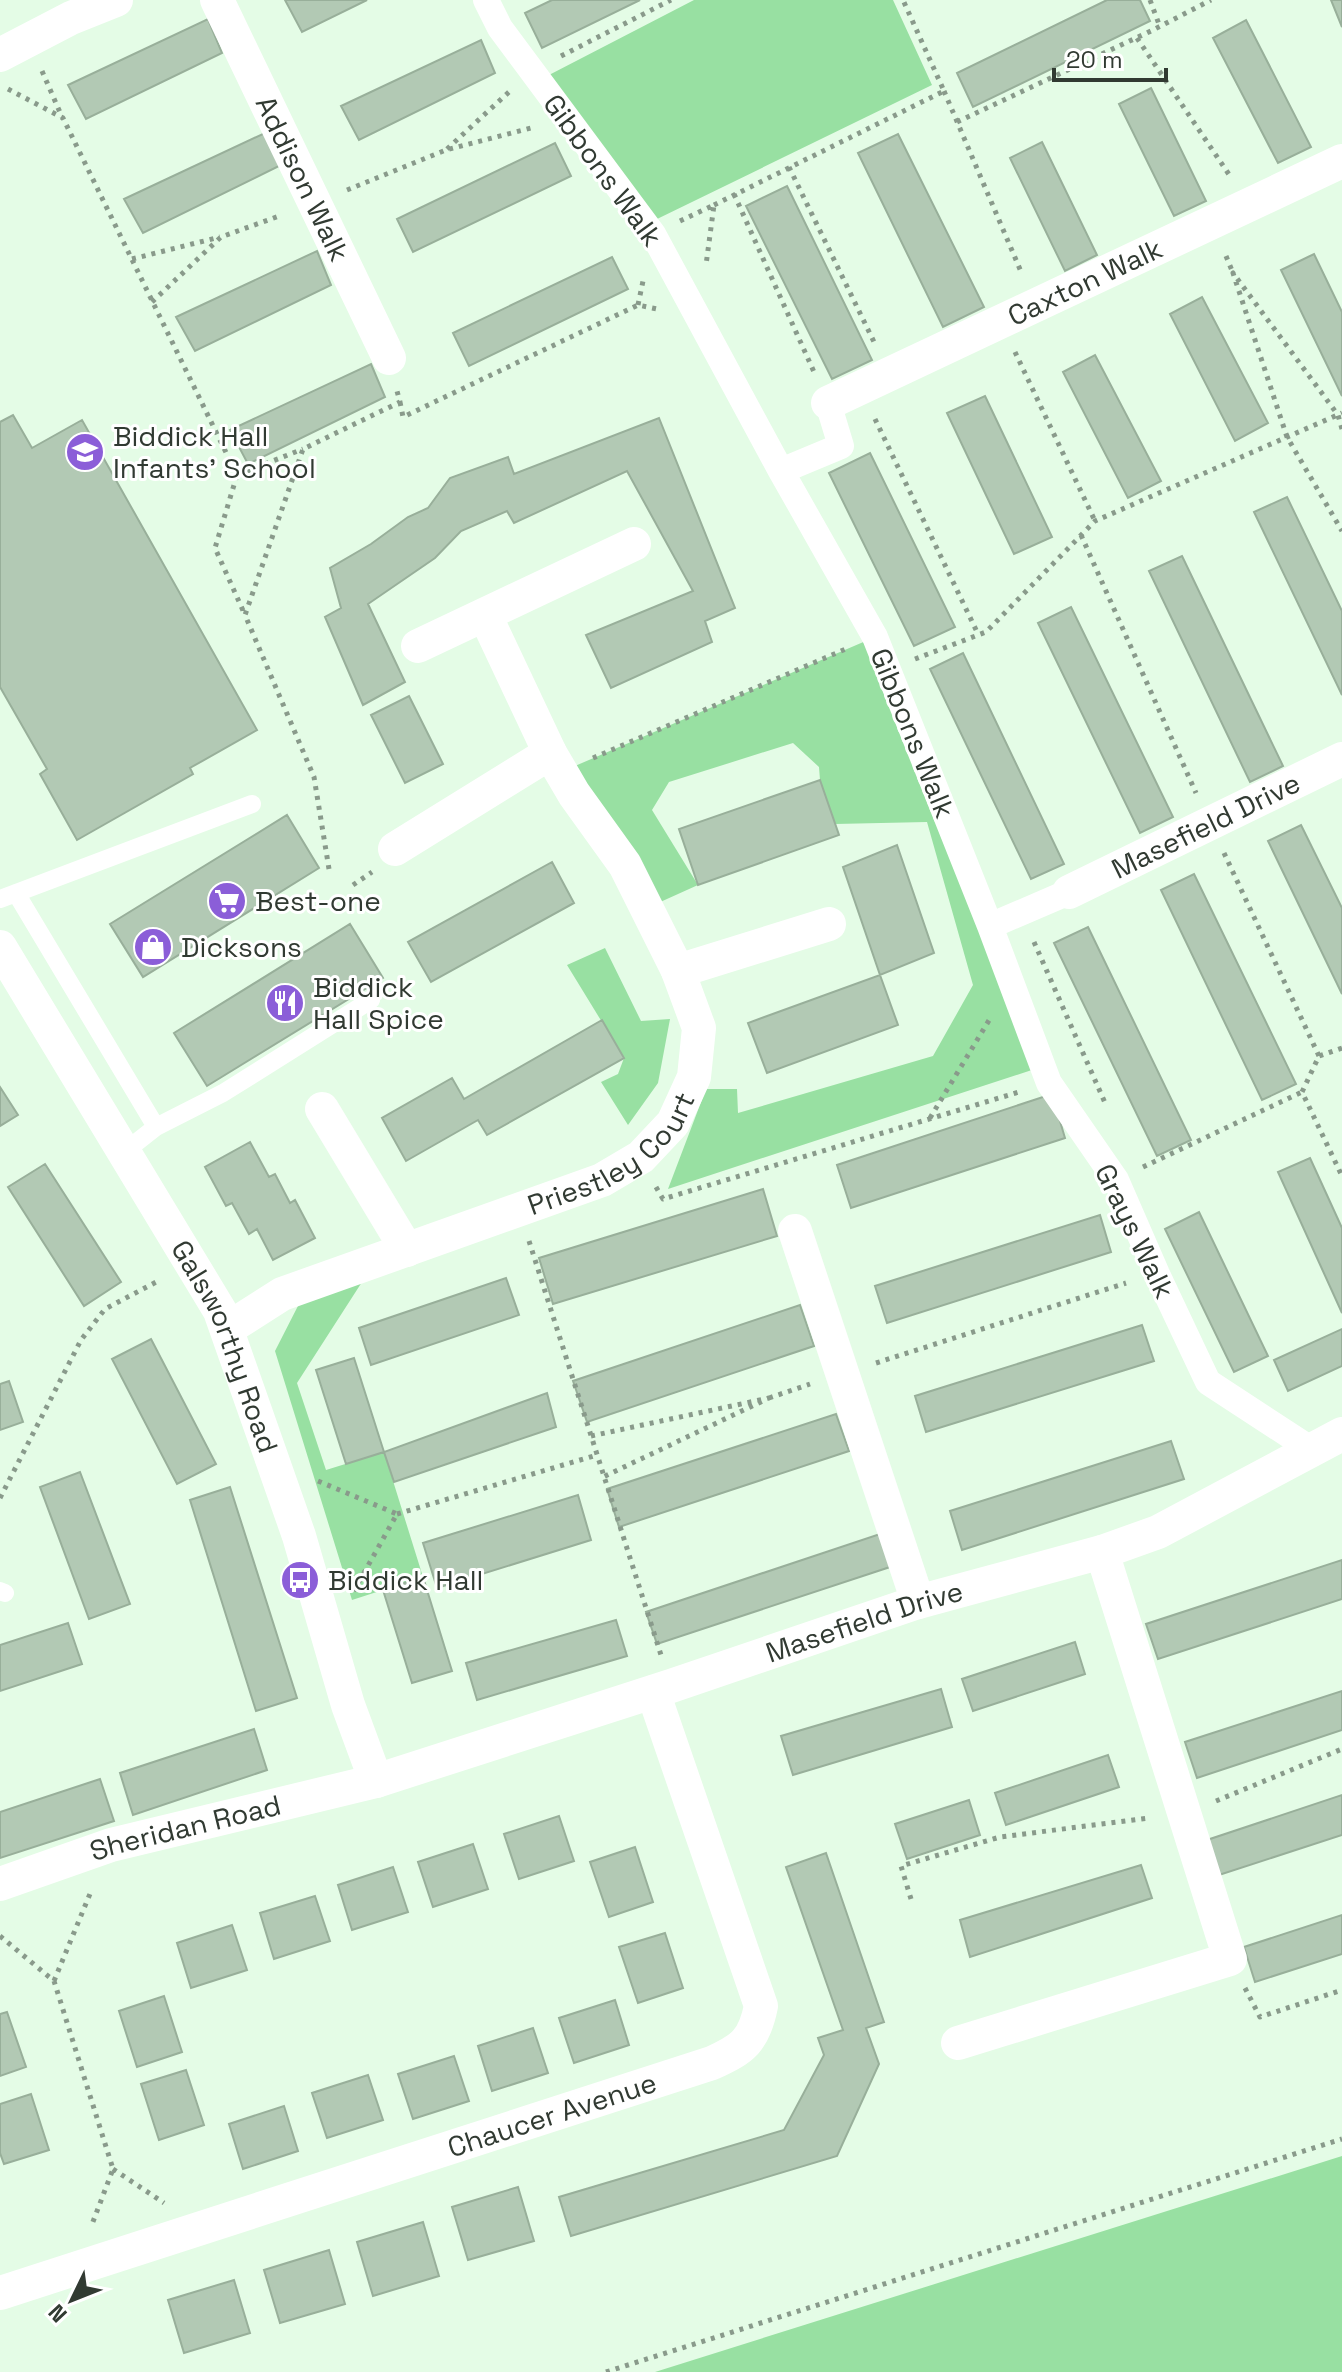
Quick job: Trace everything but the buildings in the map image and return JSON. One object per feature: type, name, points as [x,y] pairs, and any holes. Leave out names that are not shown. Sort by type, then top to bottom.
[{"type":"street","points":[[14,48],[67,9],[116,0]]},
{"type":"street","name":"Addison Walk","points":[[217,0],[389,358]]},
{"type":"street","name":"Gibbons Walk","points":[[486,0],[500,28],[653,234],[875,637],[990,926]]},
{"type":"street","name":"Caxton Walk","points":[[828,403],[1342,161]]},
{"type":"street","points":[[781,471],[841,446],[828,403]]},
{"type":"street","points":[[418,646],[634,544]]},
{"type":"street","name":"Priestley Court","points":[[227,1329],[282,1294],[602,1180],[641,1157],[673,1123],[694,1077],[699,1028],[678,971],[625,865],[555,763],[485,615]]},
{"type":"street","name":"Masefield Drive","points":[[1069,892],[1342,759]]},
{"type":"street","points":[[395,849],[555,763]]},
{"type":"street","points":[[990,926],[1069,892]]},
{"type":"street","points":[[678,971],[829,924]]},
{"type":"street","name":"Grays Walk","points":[[990,926],[1049,1083],[1116,1180],[1208,1382],[1312,1450]]},
{"type":"street","name":"Galsworthy Road","points":[[0,947],[220,1311],[299,1536],[348,1705],[376,1781]]},
{"type":"street","points":[[322,1109],[407,1250]]},
{"type":"street","points":[[795,1231],[918,1602]]},
{"type":"street","name":"Masefield Drive","points":[[376,1781],[918,1602],[1102,1552],[1158,1532],[1342,1434]]},
{"type":"street","points":[[958,2043],[1230,1959],[1102,1552]]},
{"type":"street","name":"Chaucer Avenue","points":[[0,2293],[712,2063],[740,2051],[756,2027],[761,2006],[662,1689]]},
{"type":"street","name":"Sheridan Road","points":[[0,1884],[111,1845],[376,1781]]},
{"type":"lane","points":[[156,1127],[8,896],[252,804]]},
{"type":"lane","points":[[123,1153],[156,1127],[223,1093],[371,1000]]},
{"type":"path","points":[[446,150],[532,71],[671,0]]},
{"type":"path","points":[[903,0],[1035,305]]},
{"type":"path","points":[[1150,0],[1160,27]]},
{"type":"path","points":[[957,122],[1211,0]]},
{"type":"path","points":[[1137,38],[1249,204]]},
{"type":"path","points":[[14,48],[63,118],[237,475],[215,548],[314,777],[329,869]]},
{"type":"path","points":[[0,85],[63,118]]},
{"type":"path","points":[[638,305],[653,234],[944,91]]},
{"type":"path","points":[[132,259],[221,237],[446,150],[567,119]]},
{"type":"path","points":[[789,167],[875,380],[888,449],[978,634]]},
{"type":"path","points":[[734,194],[828,403]]},
{"type":"path","points":[[389,358],[403,417],[638,305],[699,319],[714,205]]},
{"type":"path","points":[[152,302],[221,237]]},
{"type":"path","points":[[1342,429],[1340,414],[1233,273],[1287,437],[1342,531]]},
{"type":"path","points":[[1000,321],[1095,521]]},
{"type":"path","points":[[237,475],[303,449],[400,402]]},
{"type":"path","points":[[888,670],[986,632],[1095,521],[1340,414]]},
{"type":"path","points":[[245,615],[303,449]]},
{"type":"path","points":[[1081,535],[1319,1056]]},
{"type":"path","points":[[555,763],[875,637]]},
{"type":"path","points":[[1021,913],[1107,1109]]},
{"type":"path","points":[[930,1119],[1012,983]]},
{"type":"path","points":[[1116,1180],[1302,1092],[1319,1056],[1342,1048]]},
{"type":"path","points":[[641,1157],[663,1199],[1049,1083]]},
{"type":"path","points":[[1302,1092],[1342,1176]]},
{"type":"path","points":[[519,1210],[597,1455],[662,1689]]},
{"type":"path","points":[[0,1498],[81,1340],[105,1309],[191,1263]]},
{"type":"path","points":[[591,1436],[769,1398],[1157,1274]]},
{"type":"path","points":[[603,1477],[769,1398]]},
{"type":"path","points":[[273,1463],[397,1514],[597,1455]]},
{"type":"path","points":[[328,1636],[397,1514]]},
{"type":"path","points":[[911,1899],[901,1866],[1000,1837],[1185,1814],[1342,1749]]},
{"type":"path","points":[[54,1981],[111,1845]]},
{"type":"path","points":[[0,1936],[54,1981],[113,2169],[75,2269]]},
{"type":"path","points":[[1230,1959],[1260,2017],[1342,1990]]},
{"type":"path","points":[[606,2372],[1342,2139]]},
{"type":"path","points":[[113,2169],[201,2228]]},
{"type":"green space","points":[[694,0],[893,0],[932,85],[655,220],[549,75]]},
{"type":"green space","points":[[875,637],[1044,1066],[668,1189],[706,1089],[737,1089],[738,1113],[933,1056],[973,985],[927,822],[835,824],[820,780],[819,767],[793,743],[669,782],[652,810],[698,885],[647,908],[561,772]]},
{"type":"green space","points":[[605,948],[641,1021],[670,1019],[658,1083],[628,1125],[601,1082],[618,1074],[624,1058],[567,965]]},
{"type":"green space","points":[[362,1282],[297,1383],[326,1470],[384,1452],[423,1577],[352,1600],[275,1351],[301,1300]]},
{"type":"green space","points":[[1342,2156],[1342,2372],[655,2372]]},
{"type":"place","name":"Biddick Hall Infants' School","points":[[85,452]]},
{"type":"place","name":"Best-one","points":[[227,901]]},
{"type":"place","name":"Dicksons","points":[[153,947]]},
{"type":"place","name":"Biddick Hall Spice","points":[[285,1003]]},
{"type":"place","name":"Biddick Hall","points":[[300,1580]]}]
